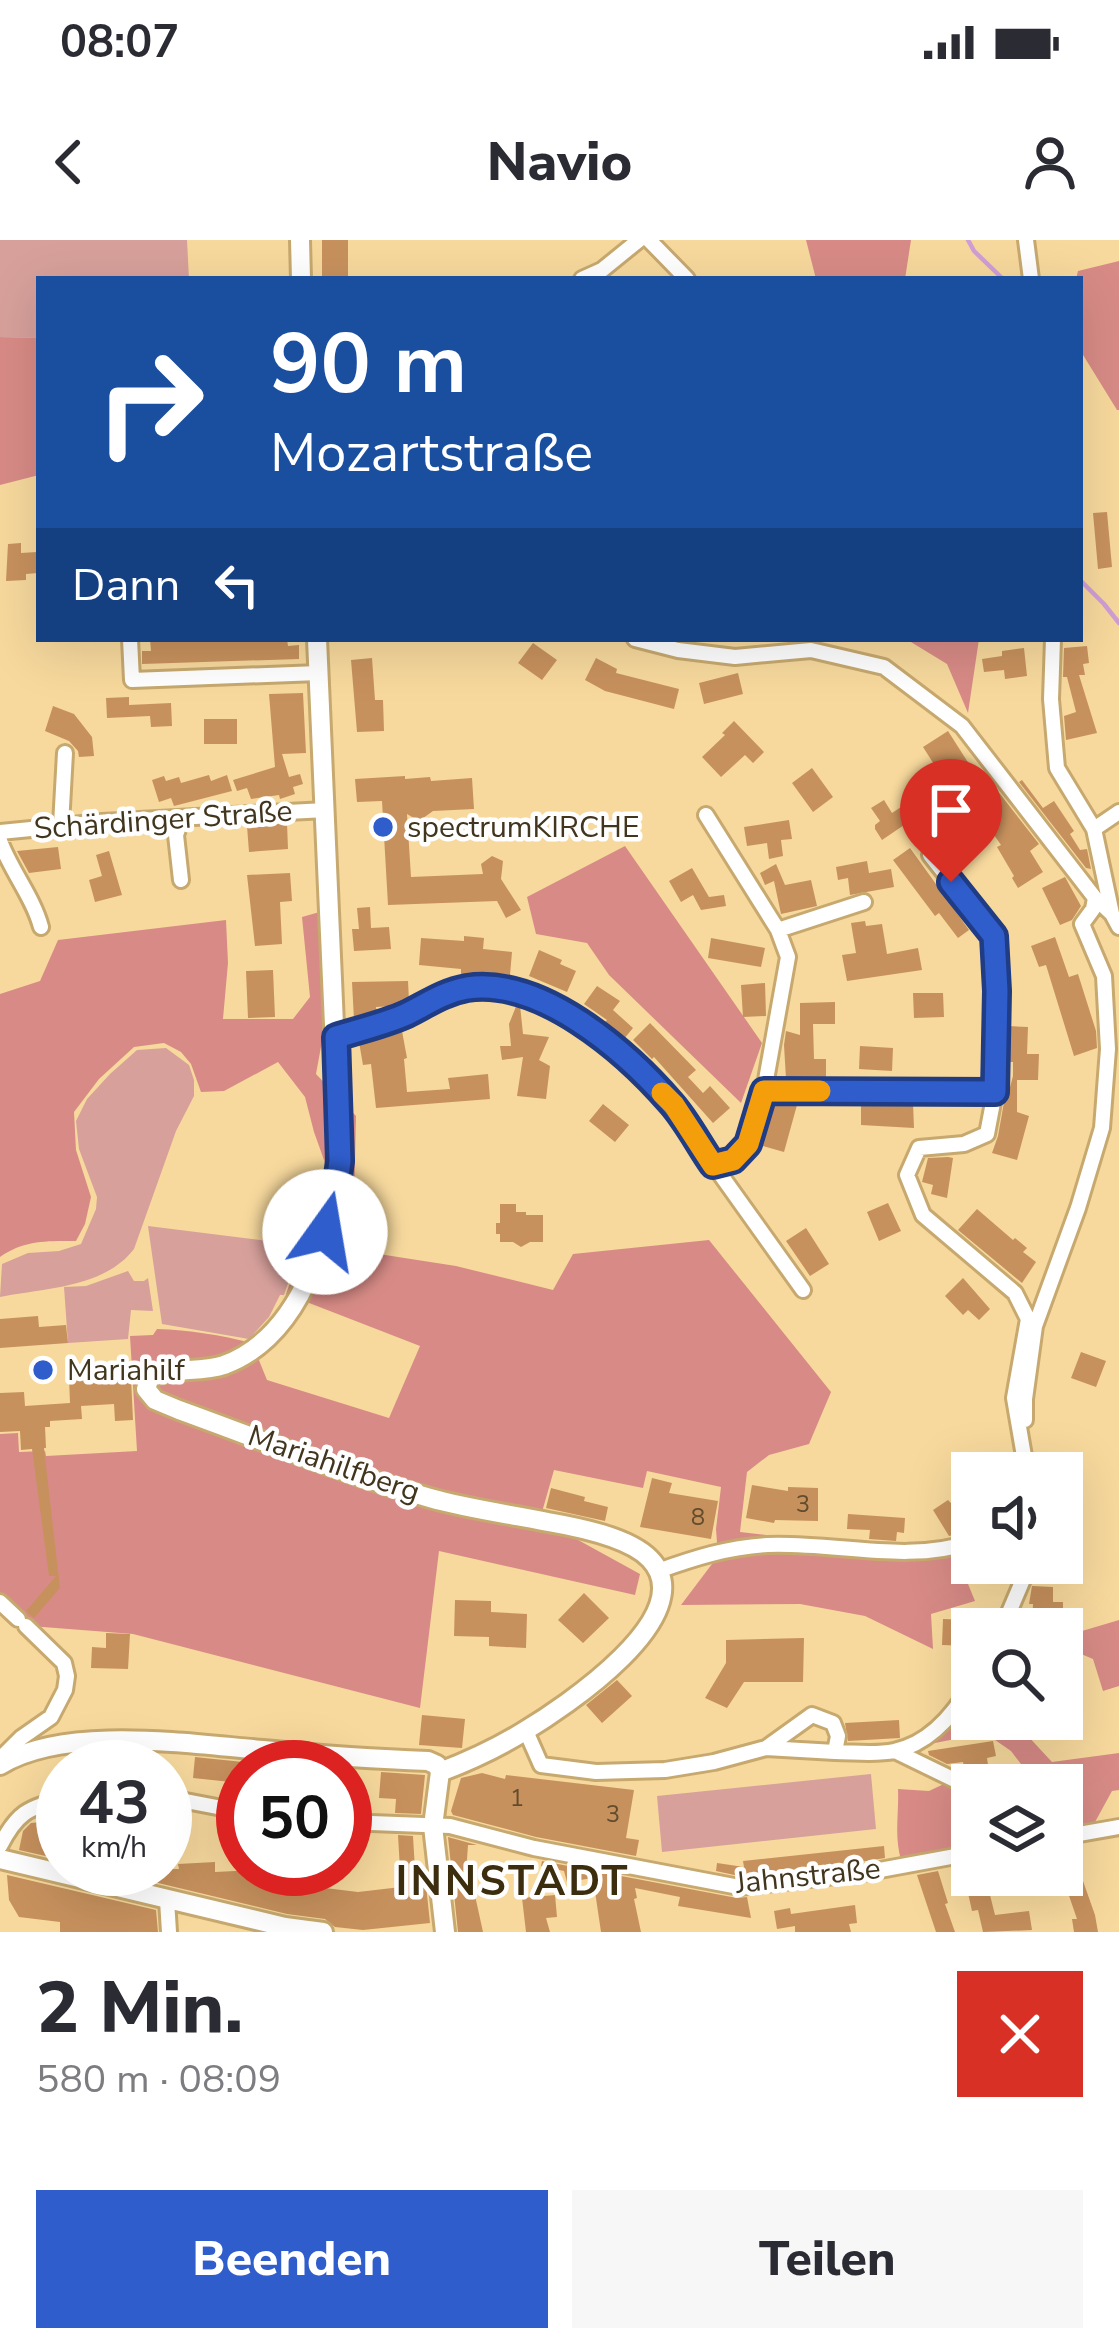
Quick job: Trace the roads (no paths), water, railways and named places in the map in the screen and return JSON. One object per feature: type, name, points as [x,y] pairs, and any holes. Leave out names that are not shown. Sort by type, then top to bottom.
[{"type":"main road","points":[[300,240],[301,276]]},
{"type":"main road","name":"Schärdinger Straße","points":[[317,642],[336,1037]]},
{"type":"main road","name":"Mariahilfberg","points":[[336,1037],[340,1161],[335,1198],[300,1295],[276,1330],[251,1352],[223,1365],[157,1373],[147,1382],[149,1395],[179,1410],[435,1499],[599,1534],[650,1558],[658,1571]]},
{"type":"main road","points":[[440,1772],[526,1731],[610,1667],[650,1628],[662,1596],[658,1571]]},
{"type":"main road","points":[[0,1762],[32,1750],[84,1742],[146,1741],[428,1761],[440,1772],[433,1826],[446,1932]]},
{"type":"main road","points":[[0,1858],[167,1900],[323,1932]]},
{"type":"street","points":[[589,276],[639,240]]},
{"type":"street","points":[[650,240],[684,276]]},
{"type":"street","points":[[1026,240],[1031,276]]},
{"type":"street","points":[[130,642],[132,680],[319,674]]},
{"type":"street","points":[[647,642],[734,657],[811,650],[884,667],[962,726],[1115,920]]},
{"type":"street","points":[[1053,642],[1051,699],[1057,768],[1094,830],[1115,920]]},
{"type":"street","points":[[61,825],[65,753]]},
{"type":"street","name":"Schärdinger Straße","points":[[0,837],[61,825],[326,810]]},
{"type":"street","points":[[1094,830],[1119,812]]},
{"type":"street","points":[[706,814],[778,929],[788,957],[764,1091],[748,1144],[733,1160],[713,1165]]},
{"type":"street","points":[[181,880],[176,835],[182,818]]},
{"type":"street","points":[[0,837],[10,867],[37,910],[40,927]]},
{"type":"street","points":[[930,855],[994,936],[995,1092],[986,1134],[964,1144],[919,1148],[907,1175],[923,1215],[1015,1293],[1028,1319],[1014,1398],[1023,1452]]},
{"type":"street","points":[[1025,1452],[1025,1399],[1035,1326],[1102,1128],[1108,1049],[1104,976],[1082,924],[1096,898]]},
{"type":"street","points":[[778,929],[864,902]]},
{"type":"street","points":[[336,1037],[469,988],[501,989],[535,998],[580,1021],[618,1050],[674,1105],[803,1291]]},
{"type":"street","points":[[764,1091],[995,1092]]},
{"type":"street","points":[[658,1571],[705,1555],[768,1545],[904,1553],[951,1548]]},
{"type":"street","points":[[0,1602],[64,1663],[67,1676],[51,1717],[21,1738],[0,1762]]},
{"type":"street","points":[[766,1748],[812,1715],[833,1723],[838,1736],[836,1752]]},
{"type":"street","points":[[526,1731],[541,1765],[596,1772],[665,1769],[766,1748],[895,1751],[934,1732],[951,1715]]},
{"type":"street","points":[[895,1751],[951,1778]]},
{"type":"street","points":[[0,1846],[13,1822],[36,1806]]},
{"type":"street","name":"Jahnstraße","points":[[372,1823],[450,1826],[740,1888],[951,1857]]},
{"type":"street","points":[[1083,1833],[1119,1827]]},
{"type":"street","points":[[167,1900],[169,1932]]},
{"type":"waterway","points":[[968,240],[1000,276]]},
{"type":"waterway","points":[[1083,583],[1119,623]]},
{"type":"place","name":"spectrumKIRCHE","points":[[383,827]]},
{"type":"place","name":"Mariahilf","points":[[43,1370]]},
{"type":"district","name":"INNSTADT","points":[[513,1881]]}]
